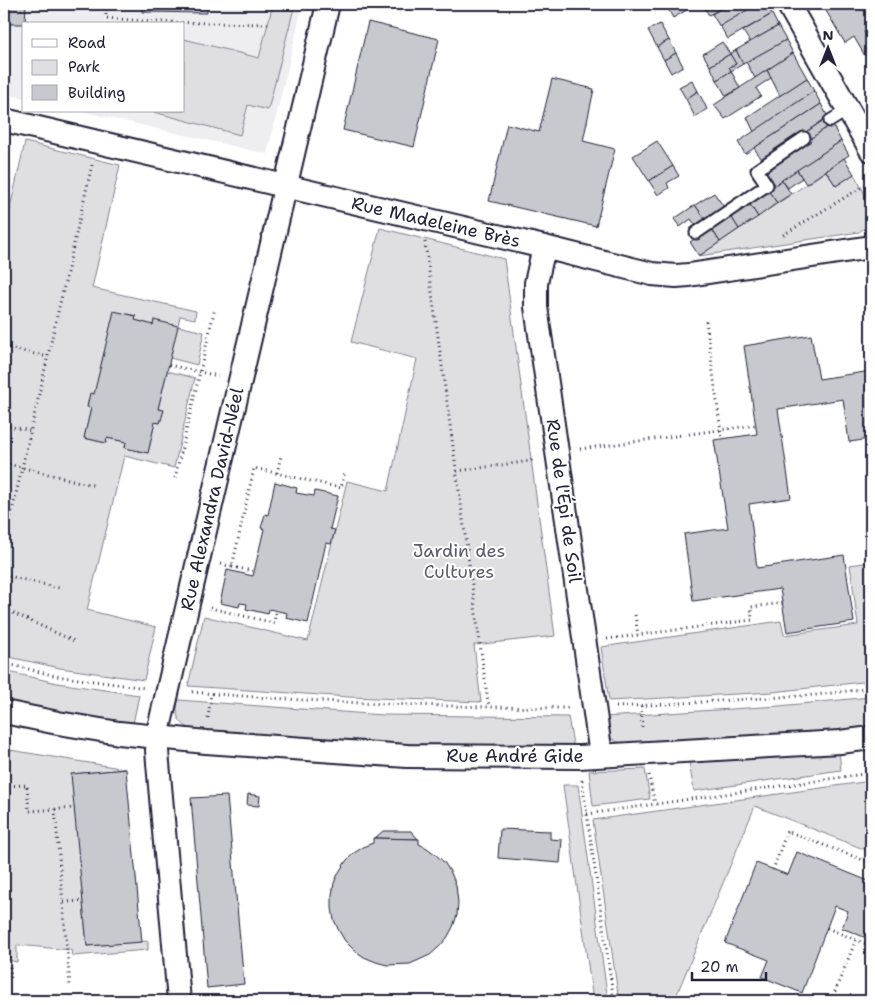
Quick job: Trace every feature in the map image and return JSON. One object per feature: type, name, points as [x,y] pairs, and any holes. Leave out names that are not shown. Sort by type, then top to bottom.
[{"type":"street","name":"Rue Alexandra David-Néel","points":[[179,1001],[158,763],[158,738],[167,690],[328,4]]},
{"type":"street","points":[[788,4],[840,115],[871,150]]},
{"type":"street","name":"Rue Madeleine Brès","points":[[4,120],[652,274],[676,276],[871,247]]},
{"type":"street","name":"Rue de l'Épi de Soil","points":[[544,247],[536,283],[536,306],[601,756]]},
{"type":"street","name":"Rue André Gide","points":[[4,712],[67,725],[158,738],[407,756],[579,757],[840,742],[871,738]]},
{"type":"lane","points":[[696,233],[767,186],[757,170],[804,138]]},
{"type":"path","points":[[106,4],[106,18],[155,22]]},
{"type":"path","points":[[185,23],[268,24]]},
{"type":"path","points":[[4,546],[98,142]]},
{"type":"path","points":[[781,236],[867,184],[871,192]]},
{"type":"path","points":[[421,218],[490,707]]},
{"type":"path","points":[[175,478],[215,308]]},
{"type":"path","points":[[706,321],[722,439]]},
{"type":"path","points":[[4,347],[48,357]]},
{"type":"path","points":[[169,364],[240,381]]},
{"type":"path","points":[[4,424],[31,431]]},
{"type":"path","points":[[457,471],[531,461],[538,455],[756,425]]},
{"type":"path","points":[[277,473],[282,456]]},
{"type":"path","points":[[4,463],[96,486]]},
{"type":"path","points":[[232,566],[254,468],[341,488],[345,471]]},
{"type":"path","points":[[198,559],[254,572]]},
{"type":"path","points":[[4,575],[59,588]]},
{"type":"path","points":[[585,642],[752,620],[751,607],[783,603]]},
{"type":"path","points":[[208,607],[274,623],[276,611]]},
{"type":"path","points":[[4,608],[74,641]]},
{"type":"path","points":[[635,615],[638,635]]},
{"type":"path","points":[[4,662],[56,676],[167,690],[337,701],[490,707],[594,708],[816,695],[871,688]]},
{"type":"path","points":[[579,757],[614,1001]]},
{"type":"path","points":[[587,814],[871,773]]},
{"type":"path","points":[[4,786],[27,785],[29,811],[75,808]]},
{"type":"path","points":[[55,809],[70,986]]},
{"type":"path","points":[[773,870],[786,831],[871,864]]},
{"type":"path","points":[[4,882],[11,978]]},
{"type":"path","points":[[64,902],[83,901]]},
{"type":"path","points":[[827,928],[870,946],[871,944]]},
{"type":"path","points":[[831,1001],[856,940]]},
{"type":"shaded area","points":[[4,4],[303,4],[267,154],[84,112],[185,112],[185,22],[22,22],[22,98],[4,94]]},
{"type":"green space","points":[[273,4],[295,4],[268,110],[248,105],[240,135],[154,112],[185,112],[185,39],[259,58]]},
{"type":"green space","points":[[25,142],[120,165],[92,288],[196,311],[195,319],[180,316],[178,326],[204,332],[197,365],[170,358],[153,325],[135,320],[136,316],[114,312],[84,438],[106,443],[107,438],[126,442],[125,448],[148,453],[155,422],[160,423],[163,411],[158,409],[167,371],[195,378],[174,468],[124,456],[87,610],[156,627],[144,680],[60,668],[4,656],[4,235]]},
{"type":"green space","points":[[826,171],[836,186],[854,174],[871,205],[871,223],[859,232],[699,256]]},
{"type":"green space","name":"Jardin des Cultures","points":[[380,228],[504,259],[555,636],[474,645],[481,702],[349,697],[188,686],[204,616],[308,641],[347,481],[388,491],[417,359],[351,342]]},
{"type":"green space","points":[[871,562],[871,681],[773,692],[609,701],[601,647],[781,621],[784,635],[858,625],[850,565]]},
{"type":"green space","points":[[4,671],[57,683],[139,695],[133,724],[49,711],[4,701]]},
{"type":"green space","points":[[871,697],[871,726],[776,737],[624,744],[614,740],[609,735],[604,717],[779,706]]},
{"type":"green space","points":[[178,700],[383,715],[568,717],[573,744],[566,746],[412,744],[194,730],[184,725],[179,719],[177,711]]},
{"type":"green space","points":[[4,749],[126,769],[72,774],[87,946],[148,941],[148,950],[72,956],[71,950],[17,945],[17,962],[4,959]]},
{"type":"green space","points":[[839,751],[841,770],[694,791],[689,762]]},
{"type":"green space","points":[[645,769],[650,799],[593,806],[589,771]]},
{"type":"green space","points":[[871,781],[871,852],[755,806],[674,1001],[619,1001],[593,820]]},
{"type":"green space","points":[[563,785],[578,785],[608,1001],[593,1001]]},
{"type":"building","points":[[4,4],[26,4],[25,22],[22,22],[22,24],[4,24]]},
{"type":"building","points":[[142,4],[207,4],[207,13],[142,12]]},
{"type":"building","points":[[667,4],[690,4],[692,7],[673,18]]},
{"type":"building","points":[[711,4],[729,4],[709,15],[705,9]]},
{"type":"building","points":[[729,4],[758,4],[720,27],[712,14]]},
{"type":"building","points":[[758,4],[766,4],[772,14],[728,39],[720,26]]},
{"type":"building","points":[[822,4],[871,4],[871,28],[864,32],[871,45],[871,52],[865,56],[854,37],[845,43]]},
{"type":"building","points":[[772,14],[778,26],[750,42],[743,31]]},
{"type":"building","points":[[368,22],[439,39],[414,147],[343,130]]},
{"type":"building","points":[[660,24],[669,40],[657,47],[648,30]]},
{"type":"building","points":[[778,26],[786,40],[743,64],[736,50]]},
{"type":"building","points":[[669,40],[676,53],[664,60],[657,47]]},
{"type":"building","points":[[786,40],[793,53],[755,78],[746,62]]},
{"type":"building","points":[[722,42],[730,54],[710,66],[703,54]]},
{"type":"building","points":[[736,50],[743,64],[731,71],[729,67],[736,64],[730,54]]},
{"type":"building","points":[[676,53],[683,66],[671,73],[664,60]]},
{"type":"building","points":[[793,53],[807,78],[780,96],[767,70]]},
{"type":"building","points":[[730,54],[736,64],[729,67],[731,71],[717,80],[710,66]]},
{"type":"building","points":[[767,70],[771,78],[756,88],[761,96],[725,119],[714,105]]},
{"type":"building","points":[[731,71],[740,88],[726,96],[717,80]]},
{"type":"building","points":[[807,78],[814,91],[754,132],[747,117]]},
{"type":"building","points":[[552,79],[594,89],[583,141],[615,149],[596,226],[489,201],[507,124],[539,132]]},
{"type":"building","points":[[692,80],[698,91],[686,99],[679,87]]},
{"type":"building","points":[[698,91],[707,109],[695,117],[686,99]]},
{"type":"building","points":[[814,91],[821,104],[745,154],[738,142]]},
{"type":"building","points":[[821,104],[828,117],[763,161],[754,148]]},
{"type":"building","points":[[828,117],[832,124],[806,142],[802,135]]},
{"type":"building","points":[[832,124],[841,141],[771,188],[761,172]]},
{"type":"building","points":[[657,141],[673,166],[649,181],[633,156]]},
{"type":"building","points":[[841,141],[849,155],[806,184],[797,170]]},
{"type":"building","points":[[844,158],[854,174],[836,186],[826,171]]},
{"type":"building","points":[[673,166],[679,176],[667,183],[669,188],[658,195],[649,181]]},
{"type":"building","points":[[797,170],[802,178],[788,188],[782,180]]},
{"type":"building","points":[[782,180],[791,194],[777,203],[768,190]]},
{"type":"building","points":[[768,190],[777,203],[758,217],[749,203]]},
{"type":"building","points":[[714,193],[724,207],[705,219],[695,205]]},
{"type":"building","points":[[749,203],[758,217],[739,229],[730,215]]},
{"type":"building","points":[[695,205],[705,219],[695,225],[691,219],[680,227],[674,219]]},
{"type":"building","points":[[730,215],[739,229],[720,242],[711,228]]},
{"type":"building","points":[[711,228],[720,242],[699,256],[690,242]]},
{"type":"building","points":[[114,311],[136,316],[135,320],[153,325],[154,320],[178,326],[158,409],[164,410],[160,423],[155,422],[148,453],[125,448],[126,442],[107,438],[106,443],[84,438],[91,408],[87,407],[90,393],[94,394]]},
{"type":"building","points":[[811,335],[819,379],[871,371],[871,439],[849,442],[843,399],[778,409],[791,498],[749,504],[757,568],[844,555],[854,622],[787,632],[780,589],[693,601],[684,534],[728,528],[714,440],[757,434],[744,346]]},
{"type":"building","points":[[275,482],[297,488],[296,493],[314,496],[315,491],[338,496],[330,529],[335,530],[331,544],[326,543],[308,623],[286,618],[287,613],[269,609],[268,614],[246,609],[247,604],[240,603],[239,607],[220,603],[227,570],[253,576],[264,529],[261,528],[265,514],[268,515]]},
{"type":"building","points":[[126,769],[142,942],[87,946],[71,774]]},
{"type":"building","points":[[248,794],[260,796],[259,806],[247,805]]},
{"type":"building","points":[[227,796],[244,984],[207,988],[191,798]]},
{"type":"building","points":[[500,829],[550,831],[550,839],[562,840],[560,863],[498,858]]},
{"type":"building","points":[[383,831],[411,831],[418,839],[375,838]]},
{"type":"building","points":[[373,838],[419,839],[419,844],[444,862],[456,885],[457,915],[447,938],[430,955],[410,964],[387,965],[364,957],[345,941],[334,920],[332,895],[334,883],[339,872],[354,853],[373,843]]},
{"type":"building","points":[[797,852],[871,882],[871,902],[868,912],[871,913],[871,920],[864,937],[842,928],[848,911],[835,906],[802,993],[762,977],[769,960],[725,943],[756,863],[788,875]]}]
